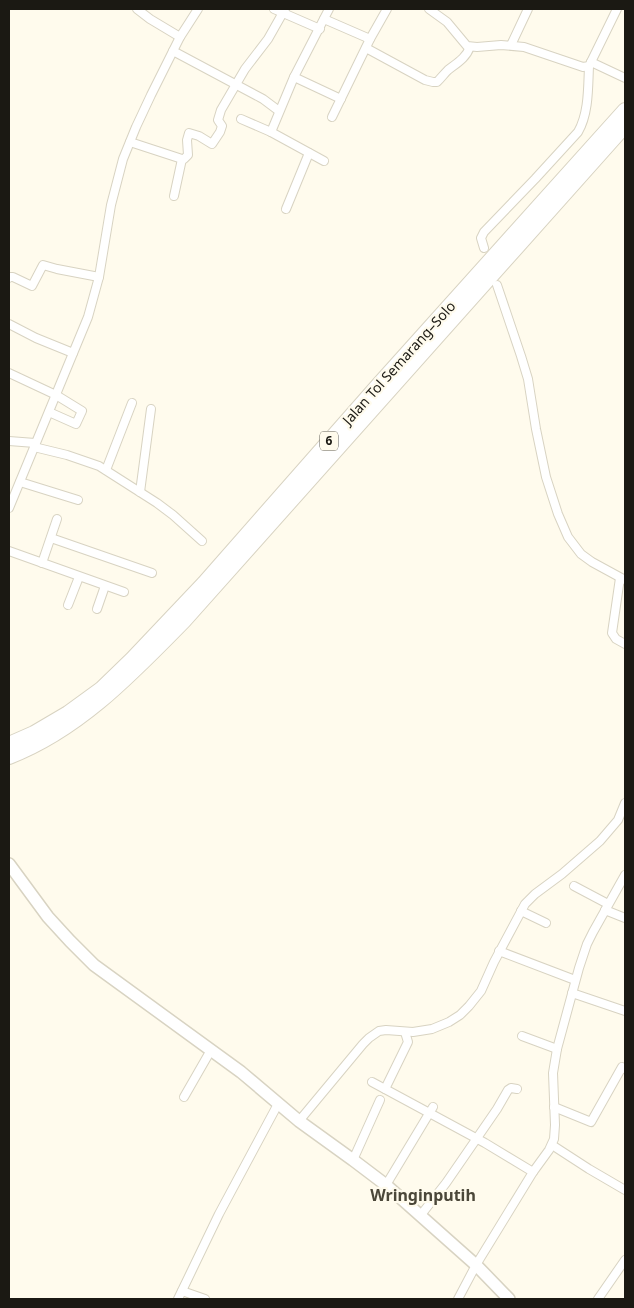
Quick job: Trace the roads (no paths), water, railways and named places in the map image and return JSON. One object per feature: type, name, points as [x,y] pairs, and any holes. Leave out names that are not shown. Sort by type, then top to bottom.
[{"type":"highway","name":"Jalan Tol Semarang–Solo","points":[[9,744],[68,713],[101,689],[132,659],[204,583],[378,385],[625,110]]},
{"type":"highway","name":"Jalan Tol Semarang–Solo","points":[[9,757],[57,733],[96,706],[136,670],[184,621],[625,126]]},
{"type":"main road","points":[[9,864],[48,917],[94,965],[241,1072],[299,1121],[386,1186],[476,1265],[509,1299]]},
{"type":"street","points":[[137,9],[180,37]]},
{"type":"street","points":[[9,508],[88,317],[99,277],[115,187],[123,159],[142,112],[180,37],[198,9]]},
{"type":"street","points":[[274,9],[284,10],[320,29]]},
{"type":"street","points":[[271,132],[294,77],[329,9]]},
{"type":"street","points":[[332,117],[370,39],[387,9]]},
{"type":"street","points":[[429,9],[447,22],[465,44],[470,46],[512,45],[524,47],[583,67],[590,64],[625,78]]},
{"type":"street","points":[[512,45],[528,9]]},
{"type":"street","points":[[484,248],[481,238],[484,232],[578,132],[586,108],[590,64],[617,9]]},
{"type":"street","points":[[130,142],[182,159],[188,156],[187,140],[189,133],[199,136],[212,144],[222,126],[218,120],[219,117],[236,85],[245,69],[268,39],[284,10]]},
{"type":"street","points":[[324,19],[370,39]]},
{"type":"street","points":[[366,48],[422,78],[437,82],[469,52],[470,46]]},
{"type":"street","points":[[173,51],[263,99],[279,111]]},
{"type":"street","points":[[294,77],[342,99]]},
{"type":"street","points":[[241,119],[271,132],[324,161]]},
{"type":"street","points":[[286,208],[310,153]]},
{"type":"street","points":[[174,196],[182,159]]},
{"type":"street","points":[[9,278],[13,277],[32,286],[42,264],[57,269],[99,277]]},
{"type":"street","points":[[497,285],[528,379],[546,477],[558,514],[568,537],[581,554],[623,579],[612,630],[614,637],[625,644]]},
{"type":"street","points":[[9,324],[36,338],[73,353]]},
{"type":"street","points":[[9,372],[56,395],[82,411],[76,424],[48,412]]},
{"type":"street","points":[[106,470],[132,403]]},
{"type":"street","points":[[140,492],[151,410]]},
{"type":"street","points":[[9,441],[34,445],[99,466],[173,514],[202,541]]},
{"type":"street","points":[[20,482],[78,500]]},
{"type":"street","points":[[42,562],[58,519]]},
{"type":"street","points":[[51,538],[152,572]]},
{"type":"street","points":[[9,551],[124,592]]},
{"type":"street","points":[[68,605],[79,577]]},
{"type":"street","points":[[97,609],[105,586]]},
{"type":"street","points":[[299,1121],[369,1038],[379,1031],[413,1032],[432,1029],[460,1015],[480,991],[499,951],[529,899],[589,852],[618,820],[625,804]]},
{"type":"street","points":[[618,820],[625,825]]},
{"type":"street","points":[[458,1299],[476,1265],[533,1172],[552,1145],[555,1125],[553,1073],[557,1049],[575,980],[587,944],[625,875]]},
{"type":"street","points":[[574,886],[625,918]]},
{"type":"street","points":[[521,911],[546,923]]},
{"type":"street","points":[[499,951],[575,980]]},
{"type":"street","points":[[572,993],[625,1011]]},
{"type":"street","points":[[385,1089],[408,1042],[404,1032]]},
{"type":"street","points":[[522,1036],[557,1049]]},
{"type":"street","points":[[184,1097],[211,1050]]},
{"type":"street","points":[[554,1107],[591,1122],[622,1067],[625,1070]]},
{"type":"street","points":[[372,1082],[431,1110],[533,1172]]},
{"type":"street","points":[[420,1216],[446,1183],[508,1090],[517,1088]]},
{"type":"street","points":[[353,1160],[380,1100]]},
{"type":"street","points":[[178,1299],[219,1214],[278,1104]]},
{"type":"street","points":[[386,1186],[431,1110]]},
{"type":"street","points":[[552,1145],[625,1190]]},
{"type":"street","points":[[598,1299],[625,1260]]},
{"type":"street","points":[[182,1291],[205,1299]]},
{"type":"district","name":"Wringinputih","points":[[423,1195]]}]
